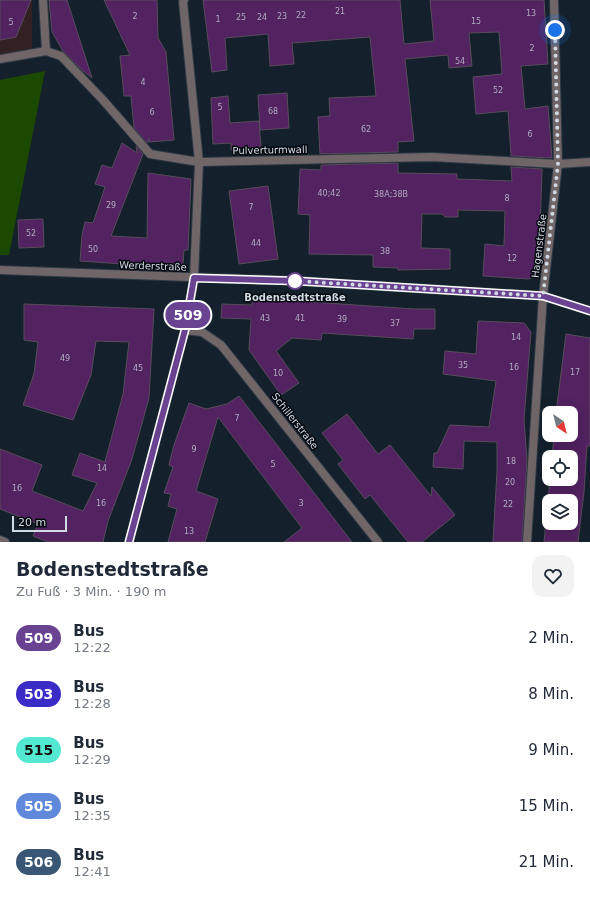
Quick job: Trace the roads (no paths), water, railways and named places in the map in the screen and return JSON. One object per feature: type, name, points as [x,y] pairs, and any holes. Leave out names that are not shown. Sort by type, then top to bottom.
[{"type":"street","points":[[0,59],[46,51],[43,0]]},
{"type":"street","points":[[129,542],[185,330],[194,278],[199,162],[184,0]]},
{"type":"street","name":"Hagenstraße","points":[[527,542],[543,296],[558,164],[554,0]]},
{"type":"street","name":"Pulverturmwall","points":[[46,51],[61,56],[103,100],[150,154],[199,162],[432,157],[558,164],[590,162]]},
{"type":"street","name":"Werderstraße","points":[[0,270],[298,281],[543,296],[590,310]]},
{"type":"street","name":"Schillerstraße","points":[[185,330],[202,332],[221,345],[378,542]]},
{"type":"street","points":[[0,540],[5,542]]},
{"type":"place","name":"Bodenstedtstraße","points":[[295,281]]}]
